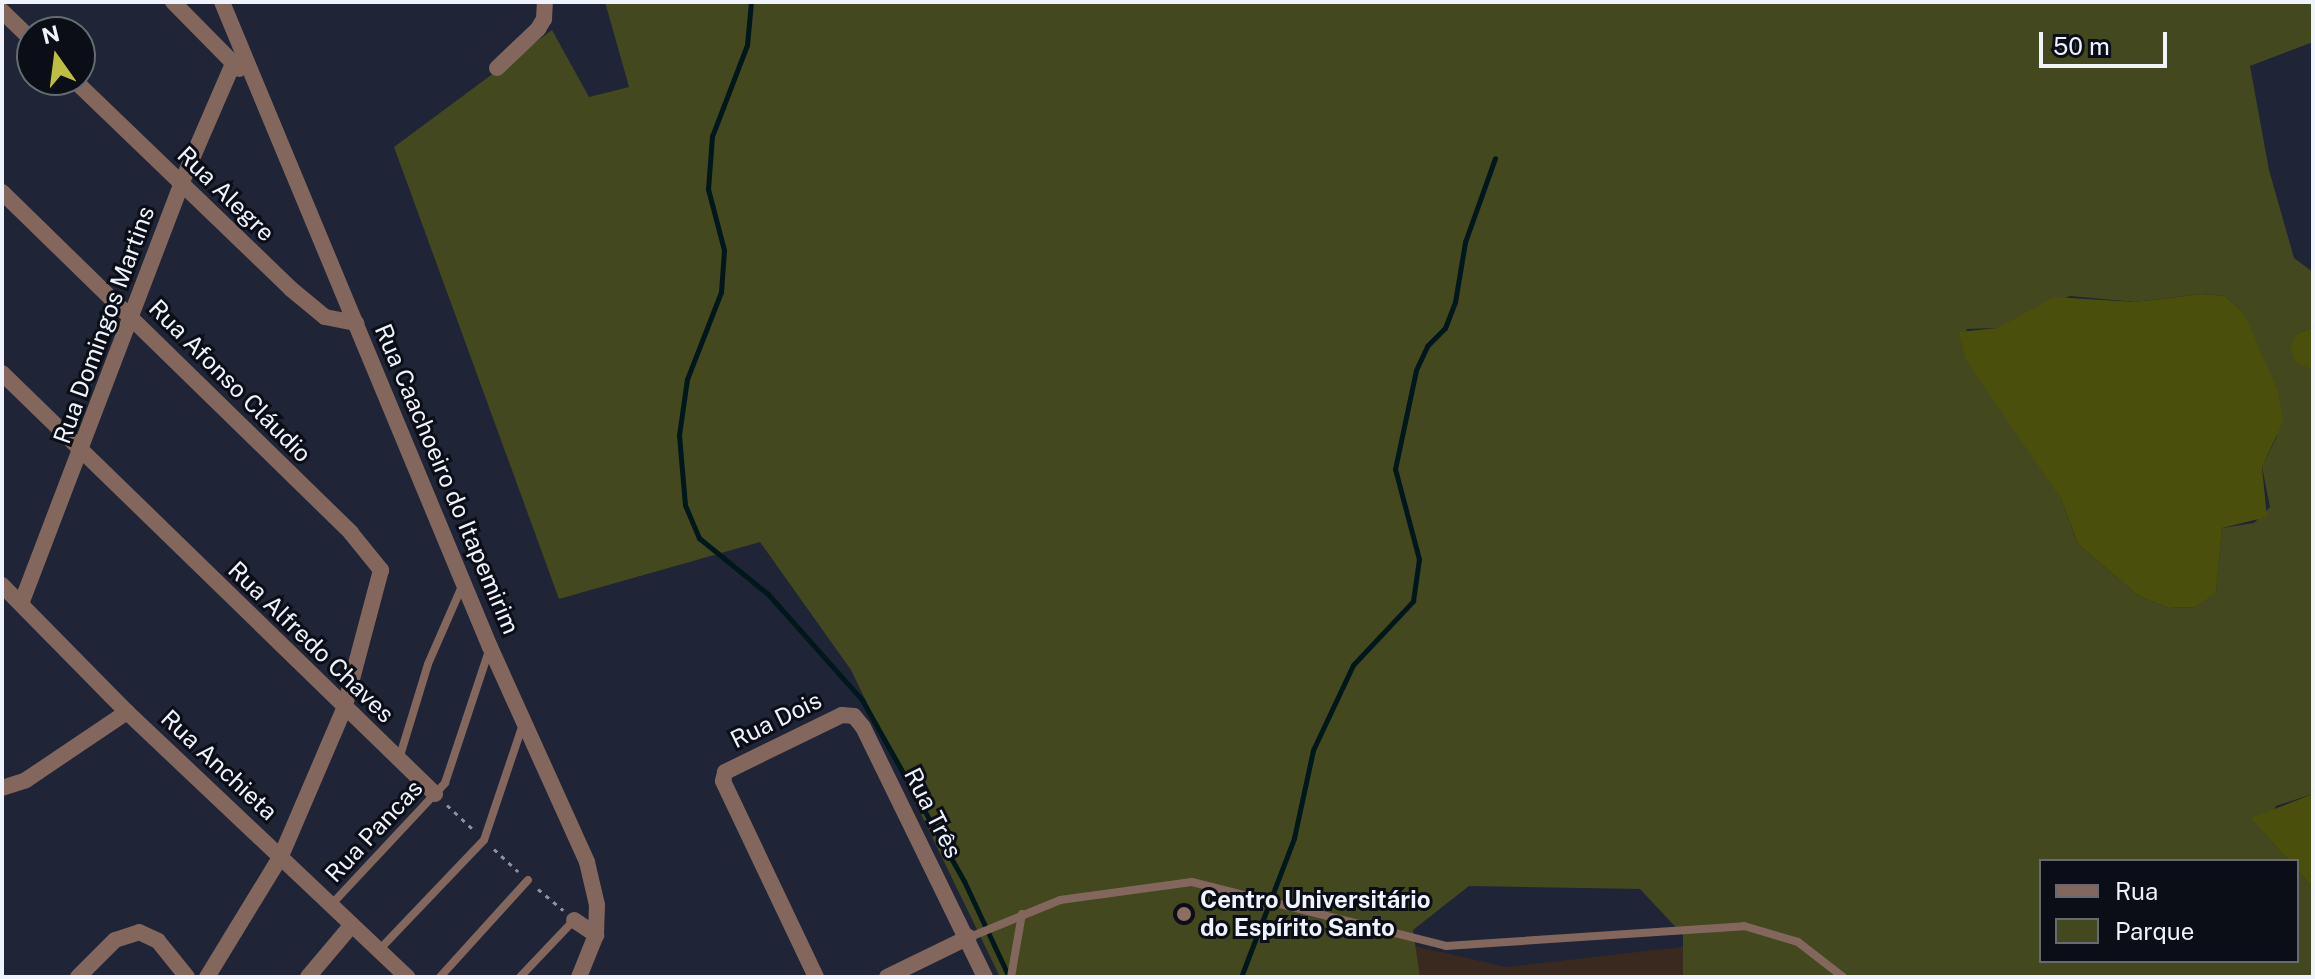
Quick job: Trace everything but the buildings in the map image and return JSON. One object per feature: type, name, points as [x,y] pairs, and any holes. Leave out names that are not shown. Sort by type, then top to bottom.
[{"type":"street","points":[[173,2],[254,84]]},
{"type":"street","name":"Rua Caachoeiro do Itapemirim","points":[[222,2],[490,647],[587,862],[597,905],[596,935],[579,977]]},
{"type":"street","points":[[497,68],[538,29],[545,2]]},
{"type":"street","name":"Rua Domingos Martins","points":[[21,604],[83,452],[181,184],[233,64]]},
{"type":"street","name":"Rua Alegre","points":[[90,96],[311,306],[325,317],[356,323]]},
{"type":"street","name":"Rua Afonso Cláudio","points":[[2,192],[351,533],[383,577],[344,709]]},
{"type":"street","name":"Rua Alfredo Chaves","points":[[2,373],[344,709],[435,794]]},
{"type":"street","name":"Rua Anchieta","points":[[2,585],[127,712],[403,976]]},
{"type":"street","points":[[207,977],[281,856],[344,709]]},
{"type":"street","points":[[2,788],[26,780],[127,712]]},
{"type":"street","name":"Rua Dois","points":[[816,977],[723,781],[725,772],[849,715]]},
{"type":"street","name":"Rua Três","points":[[849,715],[863,727],[969,937],[985,977]]},
{"type":"street","points":[[574,920],[596,935]]},
{"type":"street","points":[[308,977],[351,926]]},
{"type":"street","points":[[78,977],[115,940],[127,933],[148,934],[187,977]]},
{"type":"street","points":[[887,977],[969,937]]},
{"type":"lane","points":[[399,760],[428,664],[464,582]]},
{"type":"lane","name":"Rua Pancas","points":[[331,905],[435,794],[449,774],[490,647]]},
{"type":"lane","points":[[378,951],[484,840],[524,723]]},
{"type":"lane","points":[[440,977],[528,880]]},
{"type":"lane","points":[[969,937],[1022,914],[1093,894],[1192,882],[1446,946],[1744,926],[1798,942],[1843,977]]},
{"type":"lane","points":[[1011,977],[1022,914]]},
{"type":"lane","points":[[520,977],[574,920]]},
{"type":"path","points":[[435,794],[574,920]]},
{"type":"shaded area","name":"Centro Universitário do Espírito Santo","points":[[1181,892],[1506,967],[1759,938],[1808,977],[1019,977]]},
{"type":"green space","points":[[605,2],[2313,2],[2313,42],[2250,66],[2269,170],[2294,258],[2313,272],[2313,328],[2298,333],[2313,370],[2313,794],[2276,806],[2263,831],[2287,859],[2039,859],[2039,963],[2299,963],[2299,872],[2313,888],[2313,977],[1683,977],[1683,935],[1640,889],[1469,886],[1413,930],[1420,977],[1000,977],[851,670],[760,542],[559,599],[394,147],[552,30],[589,97],[629,87]],"holes":[[[2202,294],[2225,296],[2244,313],[2277,436],[2262,467],[2270,507],[2254,523],[2222,528],[2216,591],[2196,607],[2168,608],[2137,595],[2078,544],[2061,499],[1966,329],[1997,328],[2070,296],[2135,302]]]},
{"type":"green space","points":[[2202,294],[2225,296],[2244,313],[2278,391],[2283,422],[2262,467],[2267,517],[2222,528],[2216,592],[2196,607],[2168,608],[2137,595],[2078,544],[2061,499],[1966,360],[1959,332],[1997,328],[2054,297],[2135,302]]},
{"type":"green space","points":[[2313,328],[2313,370],[2296,363],[2290,347],[2298,333]]},
{"type":"green space","points":[[2313,794],[2313,888],[2299,872],[2299,859],[2287,859],[2251,818]]},
{"type":"waterway","points":[[751,2],[747,45],[712,136],[708,189],[724,250],[721,292],[687,379],[679,435],[685,505],[699,538],[768,594],[862,700],[964,881],[1009,977]]},
{"type":"waterway","points":[[1241,977],[1294,838],[1313,750],[1353,665],[1413,601],[1419,559],[1395,469],[1416,370],[1427,346],[1445,328],[1455,302],[1465,242],[1495,158]]},
{"type":"place","name":"Centro Universitário do Espírito Santo","points":[[1184,914]]}]
